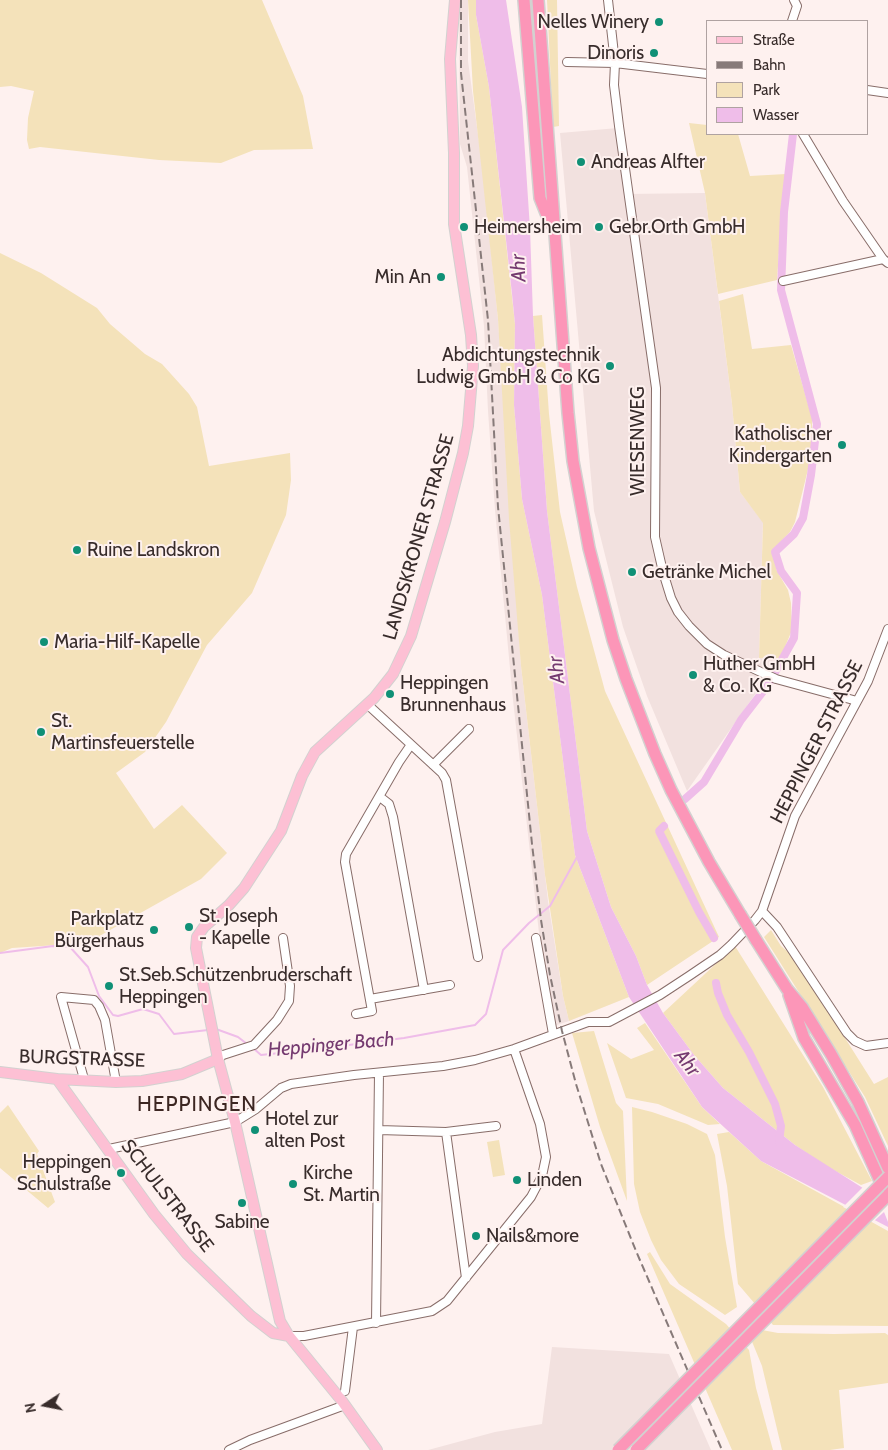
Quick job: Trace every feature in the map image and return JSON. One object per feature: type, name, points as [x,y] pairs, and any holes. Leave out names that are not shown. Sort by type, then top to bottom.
[{"type":"highway","points":[[524,0],[540,198],[555,234]]},
{"type":"highway","points":[[538,0],[573,461],[589,548],[606,614],[641,720],[671,790],[709,862],[740,914],[831,1054],[858,1102],[888,1168]]},
{"type":"highway","points":[[787,989],[804,1038],[846,1109],[888,1200]]},
{"type":"highway","points":[[618,1450],[888,1177]]},
{"type":"highway","points":[[636,1450],[888,1195]]},
{"type":"main road","name":"LANDSKRONER STRASSE","points":[[377,1450],[345,1405],[289,1336],[280,1321],[235,1122],[218,1059],[196,948],[197,937],[204,927],[229,905],[257,869],[280,831],[302,776],[315,752],[382,689],[393,674],[411,636],[445,522],[463,453],[470,406],[473,349],[454,224],[454,158],[450,59],[455,0]]},
{"type":"main road","name":"BURGSTRASSE","points":[[0,1072],[116,1082],[182,1074],[218,1059]]},
{"type":"main road","name":"SCHULSTRASSE","points":[[57,1078],[154,1214],[187,1254],[251,1316],[273,1333],[289,1336]]},
{"type":"street","name":"WIESENWEG","points":[[608,0],[619,126],[656,388],[655,537],[671,598],[678,612],[689,626],[707,644],[724,655],[773,678],[857,701]]},
{"type":"street","points":[[792,20],[798,2]]},
{"type":"street","points":[[567,62],[615,63],[706,74]]},
{"type":"street","points":[[868,90],[888,93]]},
{"type":"street","points":[[783,281],[885,261],[843,201],[804,135]]},
{"type":"street","name":"HEPPINGER STRASSE","points":[[108,1149],[235,1122],[256,1109],[281,1088],[291,1084],[454,1064],[514,1050],[588,1022],[609,1022],[660,995],[720,955],[762,911],[795,816],[868,681],[888,630]]},
{"type":"street","points":[[367,704],[410,746],[442,773],[446,780],[478,957]]},
{"type":"street","points":[[433,765],[469,729]]},
{"type":"street","points":[[356,1014],[372,1011],[345,862],[346,854],[410,746]]},
{"type":"street","points":[[380,797],[389,804],[393,817],[424,990]]},
{"type":"street","points":[[762,911],[777,927],[855,1042],[866,1046],[888,1043]]},
{"type":"street","points":[[218,1059],[224,1055],[251,1047],[277,1020],[289,1001],[290,986],[283,938]]},
{"type":"street","points":[[536,938],[553,1034]]},
{"type":"street","points":[[370,1000],[450,985]]},
{"type":"street","points":[[84,1080],[61,997],[94,1000],[99,1006],[105,1020],[116,1082]]},
{"type":"street","points":[[289,1336],[304,1336],[353,1328],[432,1311],[447,1301],[532,1197],[542,1176],[546,1157],[540,1124],[514,1050]]},
{"type":"street","points":[[376,1323],[379,1072]]},
{"type":"street","points":[[379,1130],[446,1132],[496,1126]]},
{"type":"street","points":[[446,1132],[466,1278]]},
{"type":"street","points":[[345,1391],[353,1328]]},
{"type":"street","points":[[229,1450],[345,1405]]},
{"type":"shaded area","points":[[459,0],[468,0],[468,61],[482,164],[498,319],[521,666],[548,901],[563,996],[569,1021],[554,1026],[541,951],[513,700],[495,510],[484,326],[467,167],[460,144]]},
{"type":"shaded area","points":[[618,128],[627,194],[705,193],[732,404],[740,492],[763,522],[759,658],[780,659],[687,791],[647,696],[623,627],[594,511],[560,133]]},
{"type":"shaded area","points":[[552,1347],[669,1354],[711,1450],[428,1450],[495,1432],[542,1424]]},
{"type":"green space","points":[[0,0],[262,0],[303,96],[313,149],[254,150],[221,163],[159,160],[40,147],[29,149],[27,140],[28,118],[34,91],[11,86],[0,87]]},
{"type":"green space","points":[[468,0],[476,0],[476,15],[489,87],[515,324],[514,405],[522,499],[542,595],[575,855],[629,997],[569,1021],[563,996],[545,875],[521,666],[509,519],[498,319],[473,91]]},
{"type":"green space","points":[[547,0],[557,0],[559,126],[553,127]]},
{"type":"green space","points":[[689,123],[706,125],[706,135],[738,135],[750,176],[786,174],[777,280],[718,294],[705,193]]},
{"type":"green space","points":[[0,253],[41,273],[97,308],[110,324],[145,354],[162,364],[189,394],[197,407],[209,466],[290,453],[291,480],[286,515],[252,593],[207,645],[166,722],[145,752],[116,773],[154,829],[182,805],[227,853],[201,879],[87,943],[12,948],[0,953]]},
{"type":"green space","points":[[743,294],[752,349],[791,345],[812,418],[812,453],[795,522],[790,532],[772,551],[777,571],[788,590],[791,603],[792,630],[780,659],[759,658],[763,523],[740,492],[732,404],[719,301]]},
{"type":"green space","points":[[542,315],[549,414],[560,512],[577,587],[605,691],[719,937],[647,985],[636,956],[611,907],[587,831],[547,511],[533,316]]},
{"type":"green space","points":[[771,930],[781,946],[794,957],[874,1084],[888,1077],[888,1146],[865,1097],[764,937]]},
{"type":"green space","points":[[735,946],[823,1087],[872,1181],[861,1185],[826,1166],[795,1145],[723,1088],[694,1055],[663,1013]]},
{"type":"green space","points":[[645,1023],[702,1107],[720,1124],[708,1125],[658,1104],[626,1098],[607,1043],[631,1059],[654,1050],[637,1028]]},
{"type":"green space","points":[[594,1031],[616,1103],[623,1111],[627,1201],[600,1127],[572,1033]]},
{"type":"green space","points":[[8,1105],[39,1151],[37,1154],[55,1202],[48,1208],[0,1168],[0,1113]]},
{"type":"green space","points":[[632,1107],[687,1124],[707,1134],[715,1155],[725,1237],[737,1307],[725,1315],[679,1284],[661,1260],[651,1240],[640,1212],[634,1184]]},
{"type":"green space","points":[[729,1132],[761,1161],[888,1231],[888,1326],[773,1325],[738,1284],[727,1186],[717,1134]]},
{"type":"green space","points":[[499,1140],[505,1175],[493,1177],[487,1142]]},
{"type":"green space","points":[[650,1252],[670,1284],[726,1324],[749,1350],[756,1388],[773,1450],[732,1450],[647,1254]]},
{"type":"green space","points":[[746,1327],[778,1333],[885,1333],[888,1335],[888,1383],[839,1390],[844,1448],[830,1450],[782,1450],[762,1366]]},
{"type":"water","name":"Ahr","points":[[476,0],[506,0],[522,107],[530,229],[533,316],[547,511],[587,831],[611,907],[636,956],[647,985],[663,1013],[694,1055],[723,1088],[795,1145],[888,1204],[888,1227],[761,1161],[702,1107],[629,997],[575,855],[542,595],[522,499],[514,405],[515,324],[489,87],[476,15]]},
{"type":"pier","points":[[864,1186],[888,1201],[888,1222],[884,1212],[873,1222],[843,1207]]},
{"type":"waterway","points":[[685,799],[704,782],[741,720],[768,685],[794,638],[797,593],[781,571],[775,552],[794,534],[803,518],[811,475],[817,424],[781,290],[784,212],[793,135]]},
{"type":"waterway","points":[[664,826],[659,831],[714,938]]},
{"type":"waterway","name":"Heppinger Bach","points":[[253,1048],[261,1055],[404,1038],[475,1025],[486,1014],[503,950],[529,923],[550,906],[577,857]]},
{"type":"waterway","name":"Heppinger Bach","points":[[0,953],[53,946],[70,947],[88,967],[99,996],[113,1015],[118,1016],[143,1009],[159,1014],[174,1034],[208,1030]]},
{"type":"waterway","points":[[716,983],[727,1015],[749,1052],[775,1104],[781,1126],[779,1142]]},
{"type":"waterway","name":"Heppinger Bach","points":[[216,1029],[238,1037],[247,1044]]},
{"type":"railway","points":[[461,0],[461,73],[488,320],[498,507],[532,844],[550,975],[576,1084],[601,1164],[636,1251],[722,1450]]},
{"type":"place","name":"Nelles Winery","points":[[659,22]]},
{"type":"place","name":"Dinoris","points":[[654,53]]},
{"type":"place","name":"Andreas Alfter","points":[[581,162]]},
{"type":"place","name":"Heimersheim","points":[[464,227]]},
{"type":"place","name":"Gebr.Orth GmbH","points":[[599,227]]},
{"type":"place","name":"Min An","points":[[441,277]]},
{"type":"place","name":"Abdichtungstechnik Ludwig GmbH & Co KG","points":[[610,366]]},
{"type":"place","name":"Katholischer Kindergarten","points":[[842,445]]},
{"type":"place","name":"Ruine Landskron","points":[[77,550]]},
{"type":"place","name":"Getränke Michel","points":[[632,572]]},
{"type":"place","name":"Maria-Hilf-Kapelle","points":[[44,642]]},
{"type":"place","name":"Huther GmbH & Co. KG","points":[[693,675]]},
{"type":"place","name":"Heppingen Brunnenhaus","points":[[390,694]]},
{"type":"place","name":"St. Martinsfeuerstelle","points":[[41,732]]},
{"type":"place","name":"St. Joseph - Kapelle","points":[[189,927]]},
{"type":"place","name":"Parkplatz Bürgerhaus","points":[[154,930]]},
{"type":"place","name":"St.Seb.Schützenbruderschaft Heppingen","points":[[109,986]]},
{"type":"place","name":"Hotel zur alten Post","points":[[255,1130]]},
{"type":"place","name":"Heppingen Schulstraße","points":[[121,1173]]},
{"type":"place","name":"Linden","points":[[517,1180]]},
{"type":"place","name":"Kirche St. Martin","points":[[293,1184]]},
{"type":"place","name":"Sabine","points":[[242,1203]]},
{"type":"place","name":"Nails&more","points":[[476,1236]]},
{"type":"district","name":"HEPPINGEN","points":[[197,1105]]}]
